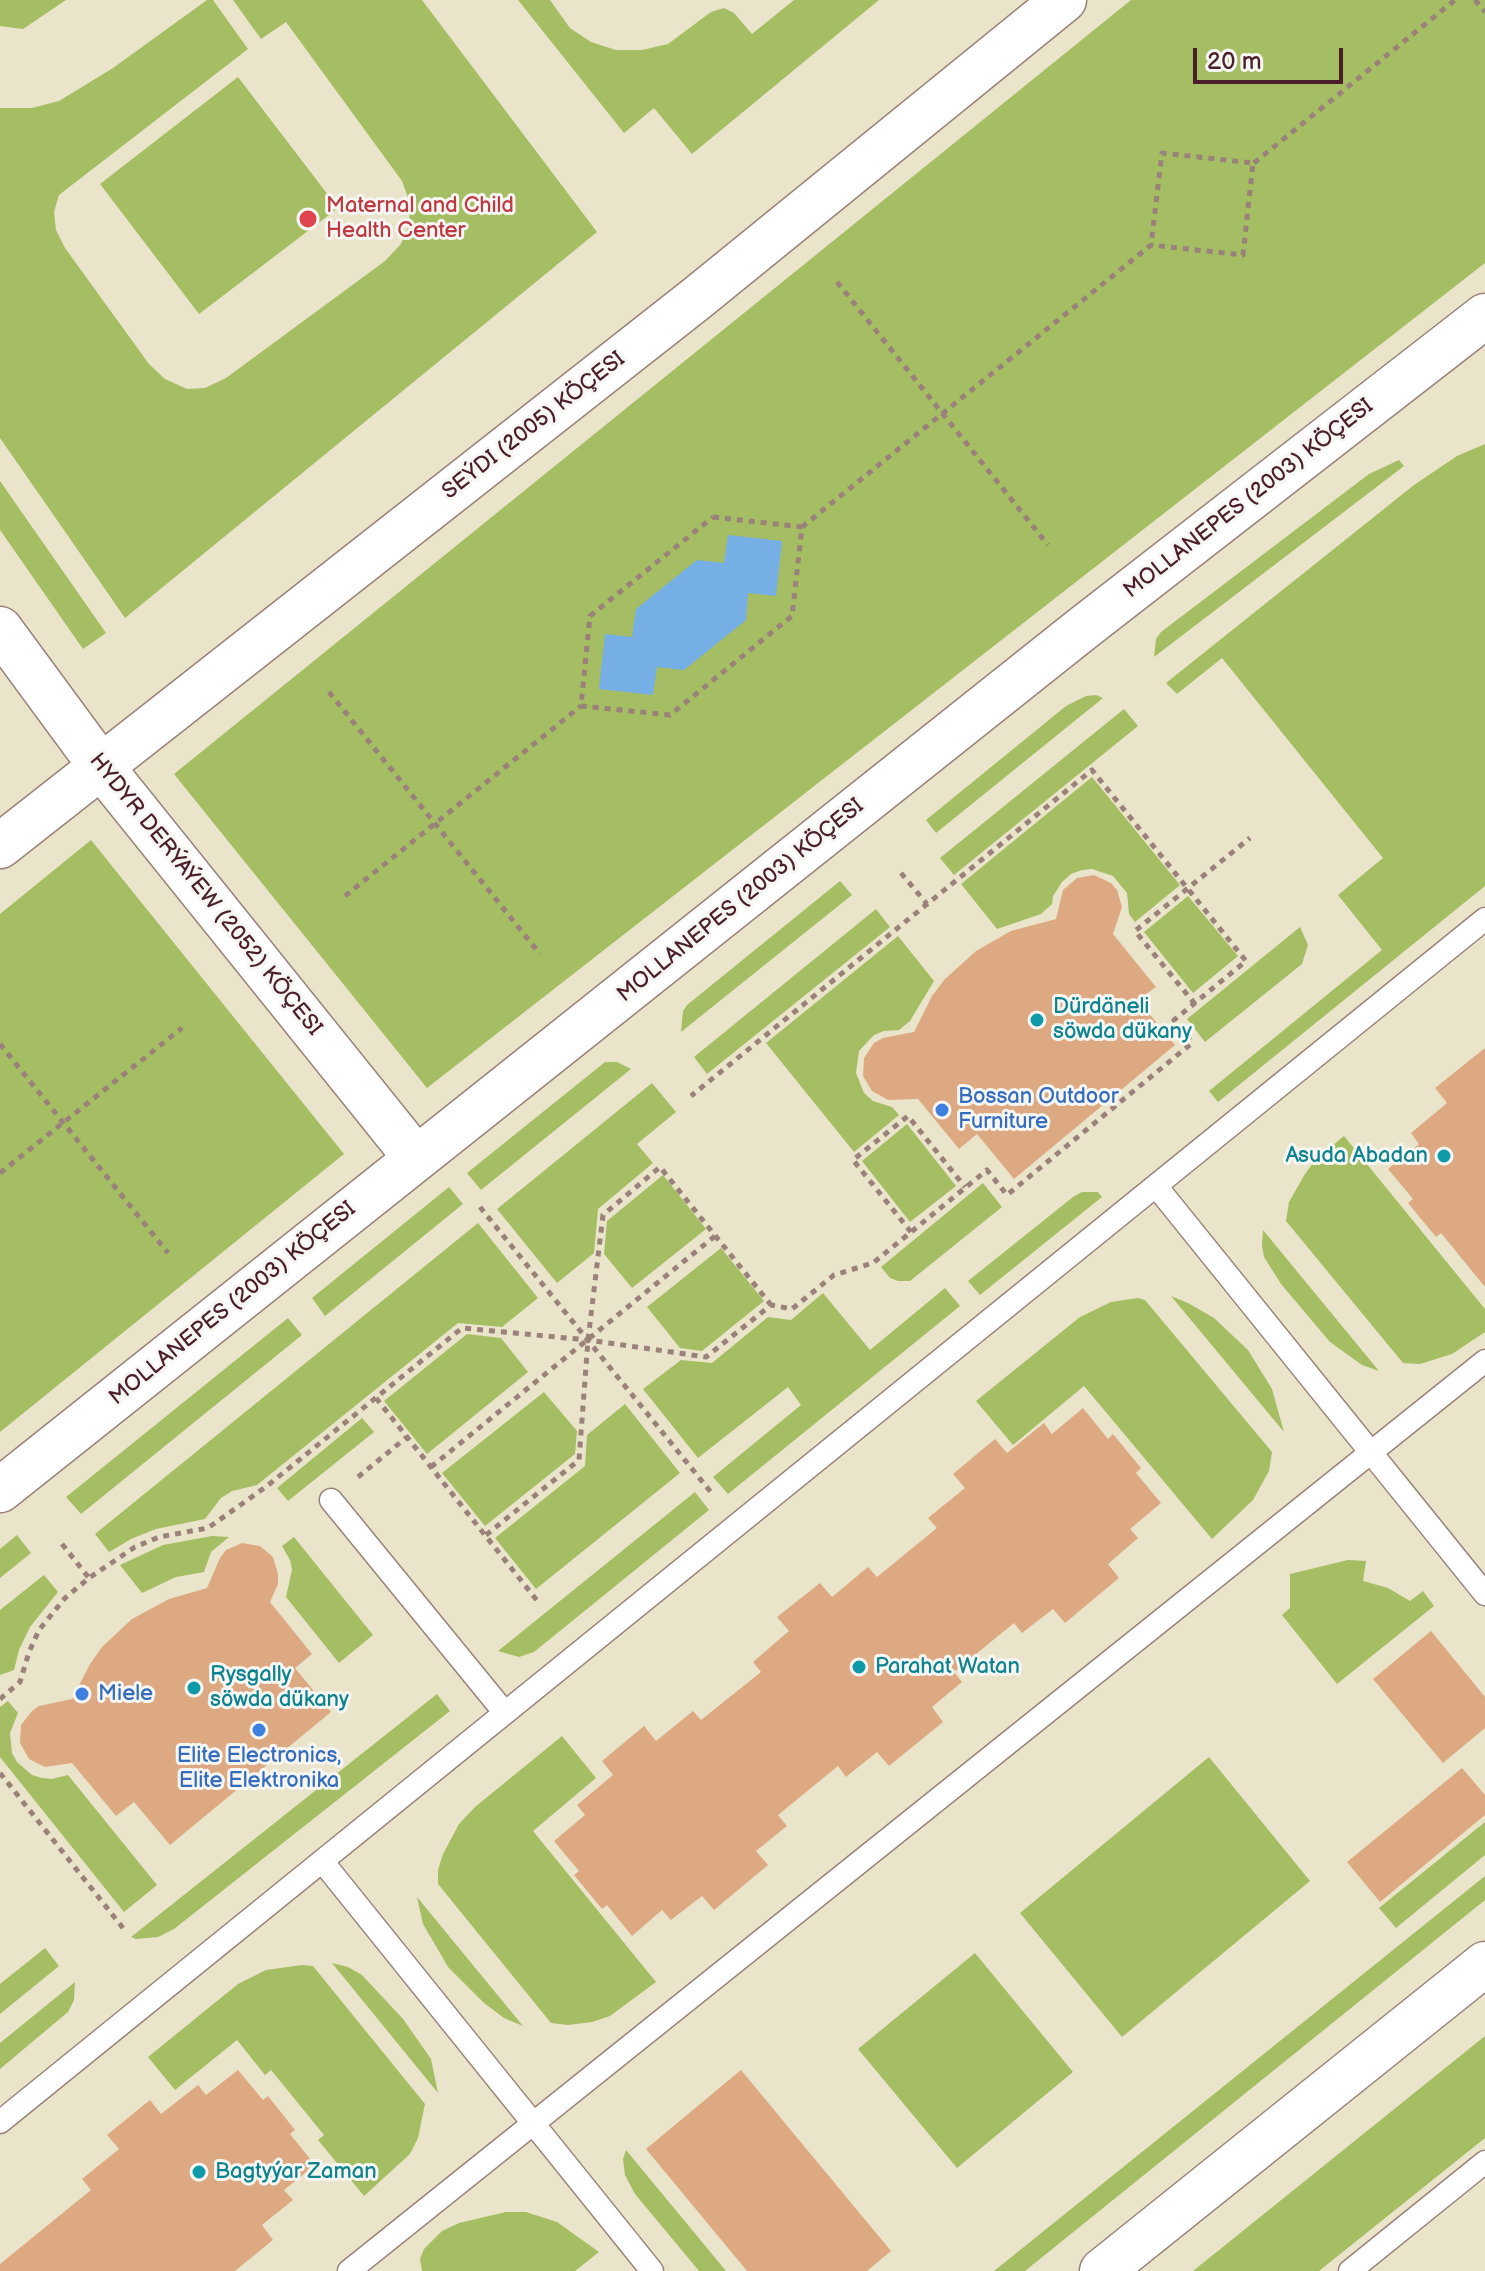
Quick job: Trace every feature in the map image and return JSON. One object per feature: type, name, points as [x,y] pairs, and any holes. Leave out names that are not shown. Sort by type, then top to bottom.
[{"type":"street","name":"SEÝDI (2005) KÖÇESI","points":[[0,846],[696,299],[1064,0]]},
{"type":"street","name":"MOLLANEPES (2003) KÖÇESI","points":[[0,1490],[1095,619],[1485,316]]},
{"type":"street","name":"HYDYR DERÝAÝEW (2052) KÖÇESI","points":[[0,629],[100,765],[416,1158]]},
{"type":"street","points":[[1102,2271],[1485,1964]]},
{"type":"lane","points":[[0,2122],[1485,919]]},
{"type":"lane","points":[[1156,1186],[1485,1594]]},
{"type":"lane","points":[[349,2271],[1485,1361]]},
{"type":"lane","points":[[331,1500],[505,1713]]},
{"type":"lane","points":[[322,1861],[652,2271]]},
{"type":"lane","points":[[1350,2271],[1485,2162]]},
{"type":"path","points":[[1151,245],[1243,255],[1253,163],[1455,0]]},
{"type":"path","points":[[1475,0],[1485,12]]},
{"type":"path","points":[[345,896],[581,706],[670,715],[792,616],[802,527],[1151,245],[1162,153],[1253,163]]},
{"type":"path","points":[[837,282],[1048,545]]},
{"type":"path","points":[[581,706],[590,616],[713,517],[802,527]]},
{"type":"path","points":[[329,692],[540,954]]},
{"type":"path","points":[[486,1535],[579,1460],[588,1340],[603,1215],[660,1167],[771,1305],[792,1309],[834,1275],[873,1263],[987,1170],[1007,1195],[1192,1043],[1174,1020],[1246,961],[1092,770],[691,1096]]},
{"type":"path","points":[[1195,1004],[1135,931],[1250,838]]},
{"type":"path","points":[[901,873],[927,904]]},
{"type":"path","points":[[0,1173],[182,1028]]},
{"type":"path","points":[[0,1044],[168,1253]]},
{"type":"path","points":[[911,1232],[853,1160],[908,1116],[965,1187]]},
{"type":"path","points":[[480,1207],[737,1525]]},
{"type":"path","points":[[431,1467],[715,1236]]},
{"type":"path","points":[[0,1699],[20,1682],[39,1630],[65,1598],[89,1578],[135,1547],[159,1537],[208,1528],[267,1486],[462,1328],[588,1340],[706,1357],[771,1305]]},
{"type":"path","points":[[376,1398],[539,1603]]},
{"type":"path","points":[[331,1500],[407,1437]]},
{"type":"path","points":[[62,1544],[89,1578]]},
{"type":"path","points":[[0,1773],[123,1928]]},
{"type":"green space","points":[[0,0],[66,0],[23,29],[0,26]]},
{"type":"green space","points":[[207,0],[213,0],[248,49],[59,195],[54,212],[56,230],[65,248],[149,364],[165,379],[187,389],[205,388],[226,378],[385,261],[401,244],[409,225],[410,203],[402,181],[286,22],[261,39],[233,0],[422,0],[597,232],[125,618],[0,438],[0,108],[32,108],[59,101],[113,68]]},
{"type":"green space","points":[[518,0],[550,0],[570,28],[591,42],[616,50],[642,50],[668,44],[711,12],[724,8],[734,13],[752,34],[794,0],[879,0],[692,154],[654,108],[624,133]]},
{"type":"green space","points":[[1131,0],[1485,0],[1485,263],[427,1088],[174,774]]},
{"type":"green space","points":[[238,77],[338,208],[199,314],[100,184]]},
{"type":"green space","points":[[1485,444],[1485,886],[1218,1102],[1209,1091],[1382,950],[1338,895],[1383,858],[1222,658],[1177,694],[1166,683],[1414,485],[1457,456]]},
{"type":"green space","points":[[1399,460],[1404,466],[1154,657],[1156,639],[1161,632],[1369,474]]},
{"type":"green space","points":[[0,481],[106,633],[83,649],[0,530]]},
{"type":"green space","points":[[1086,696],[1103,698],[936,833],[926,820],[1066,706]]},
{"type":"green space","points":[[1124,709],[1138,726],[954,875],[940,858]]},
{"type":"green space","points":[[1092,777],[1180,885],[1135,922],[1129,914],[1127,893],[1113,876],[1092,869],[1082,870],[1062,882],[1053,896],[1052,904],[1041,914],[997,929],[961,884]]},
{"type":"green space","points":[[91,840],[344,1154],[0,1432],[0,914]]},
{"type":"green space","points":[[840,881],[852,895],[681,1032],[683,1011],[687,1005]]},
{"type":"green space","points":[[1188,896],[1238,956],[1193,993],[1144,932]]},
{"type":"green space","points":[[876,909],[890,927],[707,1074],[694,1057]]},
{"type":"green space","points":[[1300,927],[1308,945],[1302,964],[1205,1042],[1187,1019]]},
{"type":"green space","points":[[898,936],[934,981],[910,1021],[899,1030],[874,1035],[859,1051],[856,1073],[864,1093],[873,1101],[892,1107],[899,1115],[854,1152],[766,1043]]},
{"type":"green space","points":[[605,1062],[617,1062],[631,1069],[481,1190],[467,1173]]},
{"type":"green space","points":[[652,1083],[676,1112],[637,1144],[653,1163],[598,1209],[594,1253],[557,1283],[497,1209]]},
{"type":"green space","points":[[907,1124],[956,1186],[910,1222],[862,1161]]},
{"type":"green space","points":[[1344,1136],[1485,1309],[1485,1332],[1452,1354],[1420,1364],[1403,1363],[1286,1221],[1289,1202],[1305,1174],[1315,1160]]},
{"type":"green space","points":[[663,1175],[706,1229],[632,1288],[604,1254],[607,1221]]},
{"type":"green space","points":[[983,1183],[1002,1207],[910,1281],[890,1278],[881,1267]]},
{"type":"green space","points":[[449,1187],[463,1204],[325,1316],[312,1298]]},
{"type":"green space","points":[[1082,1192],[1098,1192],[1102,1197],[980,1295],[968,1281]]},
{"type":"green space","points":[[478,1223],[538,1298],[502,1327],[458,1323],[257,1485],[232,1491],[221,1498],[205,1519],[156,1529],[109,1552],[95,1534]]},
{"type":"green space","points":[[1263,1230],[1379,1371],[1362,1365],[1330,1342],[1281,1284],[1264,1257]]},
{"type":"green space","points":[[721,1248],[764,1301],[702,1351],[680,1348],[647,1307]]},
{"type":"green space","points":[[945,1288],[960,1306],[728,1494],[713,1477],[801,1405],[788,1387],[698,1458],[643,1389],[681,1360],[712,1363],[768,1317],[791,1320],[823,1293],[870,1350]]},
{"type":"green space","points":[[1171,1296],[1214,1318],[1248,1350],[1272,1389],[1284,1432]]},
{"type":"green space","points":[[1138,1298],[1145,1300],[1272,1452],[1269,1471],[1253,1500],[1212,1539],[1084,1386],[1013,1445],[976,1401],[1080,1317],[1111,1302]]},
{"type":"green space","points":[[288,1318],[302,1335],[81,1514],[66,1497]]},
{"type":"green space","points":[[467,1334],[501,1338],[528,1372],[427,1454],[384,1401]]},
{"type":"green space","points":[[544,1392],[577,1431],[575,1454],[485,1526],[442,1473]]},
{"type":"green space","points":[[625,1404],[680,1473],[536,1589],[495,1538],[585,1466],[587,1435]]},
{"type":"green space","points":[[362,1418],[374,1432],[288,1501],[277,1488]]},
{"type":"green space","points":[[695,1492],[709,1510],[534,1652],[519,1657],[498,1651]]},
{"type":"green space","points":[[17,1535],[31,1553],[0,1578],[0,1549]]},
{"type":"green space","points":[[212,1536],[229,1537],[211,1552],[204,1572],[176,1577],[142,1593],[120,1565],[163,1545]]},
{"type":"green space","points":[[294,1537],[373,1635],[339,1663],[286,1597],[292,1570],[282,1546]]},
{"type":"green space","points":[[1348,1560],[1366,1561],[1363,1581],[1388,1588],[1410,1601],[1423,1591],[1434,1606],[1337,1684],[1282,1615],[1290,1608],[1290,1574]]},
{"type":"green space","points":[[44,1575],[58,1592],[30,1627],[14,1670],[0,1675],[0,1610]]},
{"type":"green space","points":[[437,1694],[450,1711],[174,1929],[158,1937],[131,1937]]},
{"type":"green space","points":[[8,1701],[18,1713],[10,1733],[12,1753],[17,1762],[32,1775],[42,1778],[68,1775],[157,1885],[124,1912],[0,1757],[0,1707]]},
{"type":"green space","points":[[562,1736],[596,1778],[533,1831],[656,1982],[610,2016],[568,2025],[551,2023],[438,1884],[443,1854],[459,1824],[475,1807]]},
{"type":"green space","points":[[1209,1757],[1310,1881],[1122,2037],[1020,1913]]},
{"type":"green space","points":[[1485,1822],[1485,1855],[1396,1928],[1379,1908]]},
{"type":"green space","points":[[1485,1876],[1485,1900],[1025,2271],[994,2271]]},
{"type":"green space","points":[[417,1897],[523,2026],[504,2018],[484,2003],[448,1967],[423,1924]]},
{"type":"green space","points":[[45,1948],[59,1966],[0,2014],[0,1984]]},
{"type":"green space","points":[[975,1953],[1073,2072],[957,2168],[858,2049]]},
{"type":"green space","points":[[332,1963],[362,1975],[403,2019],[431,2059],[438,2093]]},
{"type":"green space","points":[[313,1966],[425,2104],[418,2138],[410,2154],[364,2196],[318,2140],[324,2135],[271,2070],[265,2075],[237,2040],[175,2090],[148,2057],[238,1984],[266,1970]]},
{"type":"green space","points":[[75,1982],[74,2000],[68,2012],[0,2069],[0,2043]]},
{"type":"green space","points":[[1485,2036],[1485,2138],[1319,2271],[1193,2271]]},
{"type":"green space","points":[[626,2150],[726,2271],[699,2271],[635,2194],[625,2175],[623,2159]]},
{"type":"green space","points":[[506,2212],[526,2212],[557,2222],[599,2252],[575,2271],[422,2271],[420,2259],[424,2249],[442,2231],[459,2223]]},
{"type":"water","points":[[728,535],[782,541],[776,596],[748,593],[746,620],[684,670],[657,667],[653,695],[599,689],[605,634],[632,637],[636,609],[697,560],[724,563]]},
{"type":"building","name":"Dürdäneli söwda dükany","points":[[1094,875],[1111,883],[1117,890],[1122,907],[1113,934],[1156,987],[1138,1000],[1175,1045],[1014,1179],[977,1134],[959,1149],[918,1099],[888,1100],[872,1091],[863,1076],[864,1058],[874,1043],[883,1038],[914,1032],[932,996],[945,979],[976,951],[1011,931],[1056,919],[1063,890],[1077,878]]},
{"type":"building","name":"Asuda Abadan","points":[[1485,1048],[1485,1287],[1441,1233],[1436,1237],[1408,1203],[1413,1199],[1388,1169],[1419,1144],[1411,1133],[1447,1103],[1435,1088]]},
{"type":"building","name":"Parahat Watan","points":[[1083,1408],[1108,1439],[1113,1434],[1141,1468],[1136,1473],[1161,1503],[1130,1529],[1138,1538],[1108,1564],[1119,1578],[1065,1623],[1053,1609],[1022,1633],[1014,1623],[954,1672],[962,1682],[932,1707],[943,1722],[889,1766],[877,1752],[846,1777],[838,1766],[778,1815],[787,1826],[756,1851],[768,1865],[714,1910],[702,1896],[671,1920],[662,1910],[632,1936],[607,1905],[602,1909],[574,1875],[579,1871],[554,1841],[585,1815],[577,1805],[613,1775],[602,1761],[644,1726],[656,1741],[693,1711],[701,1720],[761,1672],[753,1662],[789,1631],[777,1617],[820,1583],[832,1597],[868,1567],[877,1577],[937,1528],[928,1518],[965,1488],[953,1474],[995,1439],[1007,1453],[1044,1423],[1052,1434]]},
{"type":"building","name":"Rysgally söwda dükany","points":[[242,1543],[260,1546],[273,1557],[278,1584],[270,1602],[312,1654],[295,1668],[331,1712],[170,1845],[134,1802],[116,1816],[72,1763],[45,1767],[29,1759],[20,1743],[21,1725],[39,1706],[72,1699],[102,1647],[132,1619],[169,1599],[207,1588],[226,1550]]},
{"type":"building","points":[[1431,1631],[1485,1697],[1485,1728],[1443,1763],[1373,1679]]},
{"type":"building","points":[[1462,1768],[1485,1795],[1485,1815],[1380,1902],[1347,1862]]},
{"type":"building","name":"Bagtyýar Zaman","points":[[238,2070],[263,2100],[268,2096],[295,2130],[290,2134],[315,2165],[284,2190],[293,2200],[262,2225],[273,2240],[235,2271],[0,2271],[0,2264],[91,2190],[82,2179],[119,2149],[107,2135],[150,2100],[161,2114],[198,2085],[206,2095]]},
{"type":"building","points":[[741,2070],[891,2251],[867,2271],[747,2271],[646,2149]]},
{"type":"place","name":"Maternal and Child Health Center","points":[[308,219]]},
{"type":"place","name":"Dürdäneli söwda dükany","points":[[1037,1020]]},
{"type":"place","name":"Bossan Outdoor Furniture","points":[[942,1110]]},
{"type":"place","name":"Asuda Abadan","points":[[1444,1156]]},
{"type":"place","name":"Parahat Watan","points":[[859,1667]]},
{"type":"place","name":"Rysgally söwda dükany","points":[[194,1688]]},
{"type":"place","name":"Miele","points":[[82,1694]]},
{"type":"place","name":"Elite Electronics, Elite Elektronika","points":[[259,1730]]},
{"type":"place","name":"Bagtyýar Zaman","points":[[199,2172]]}]
